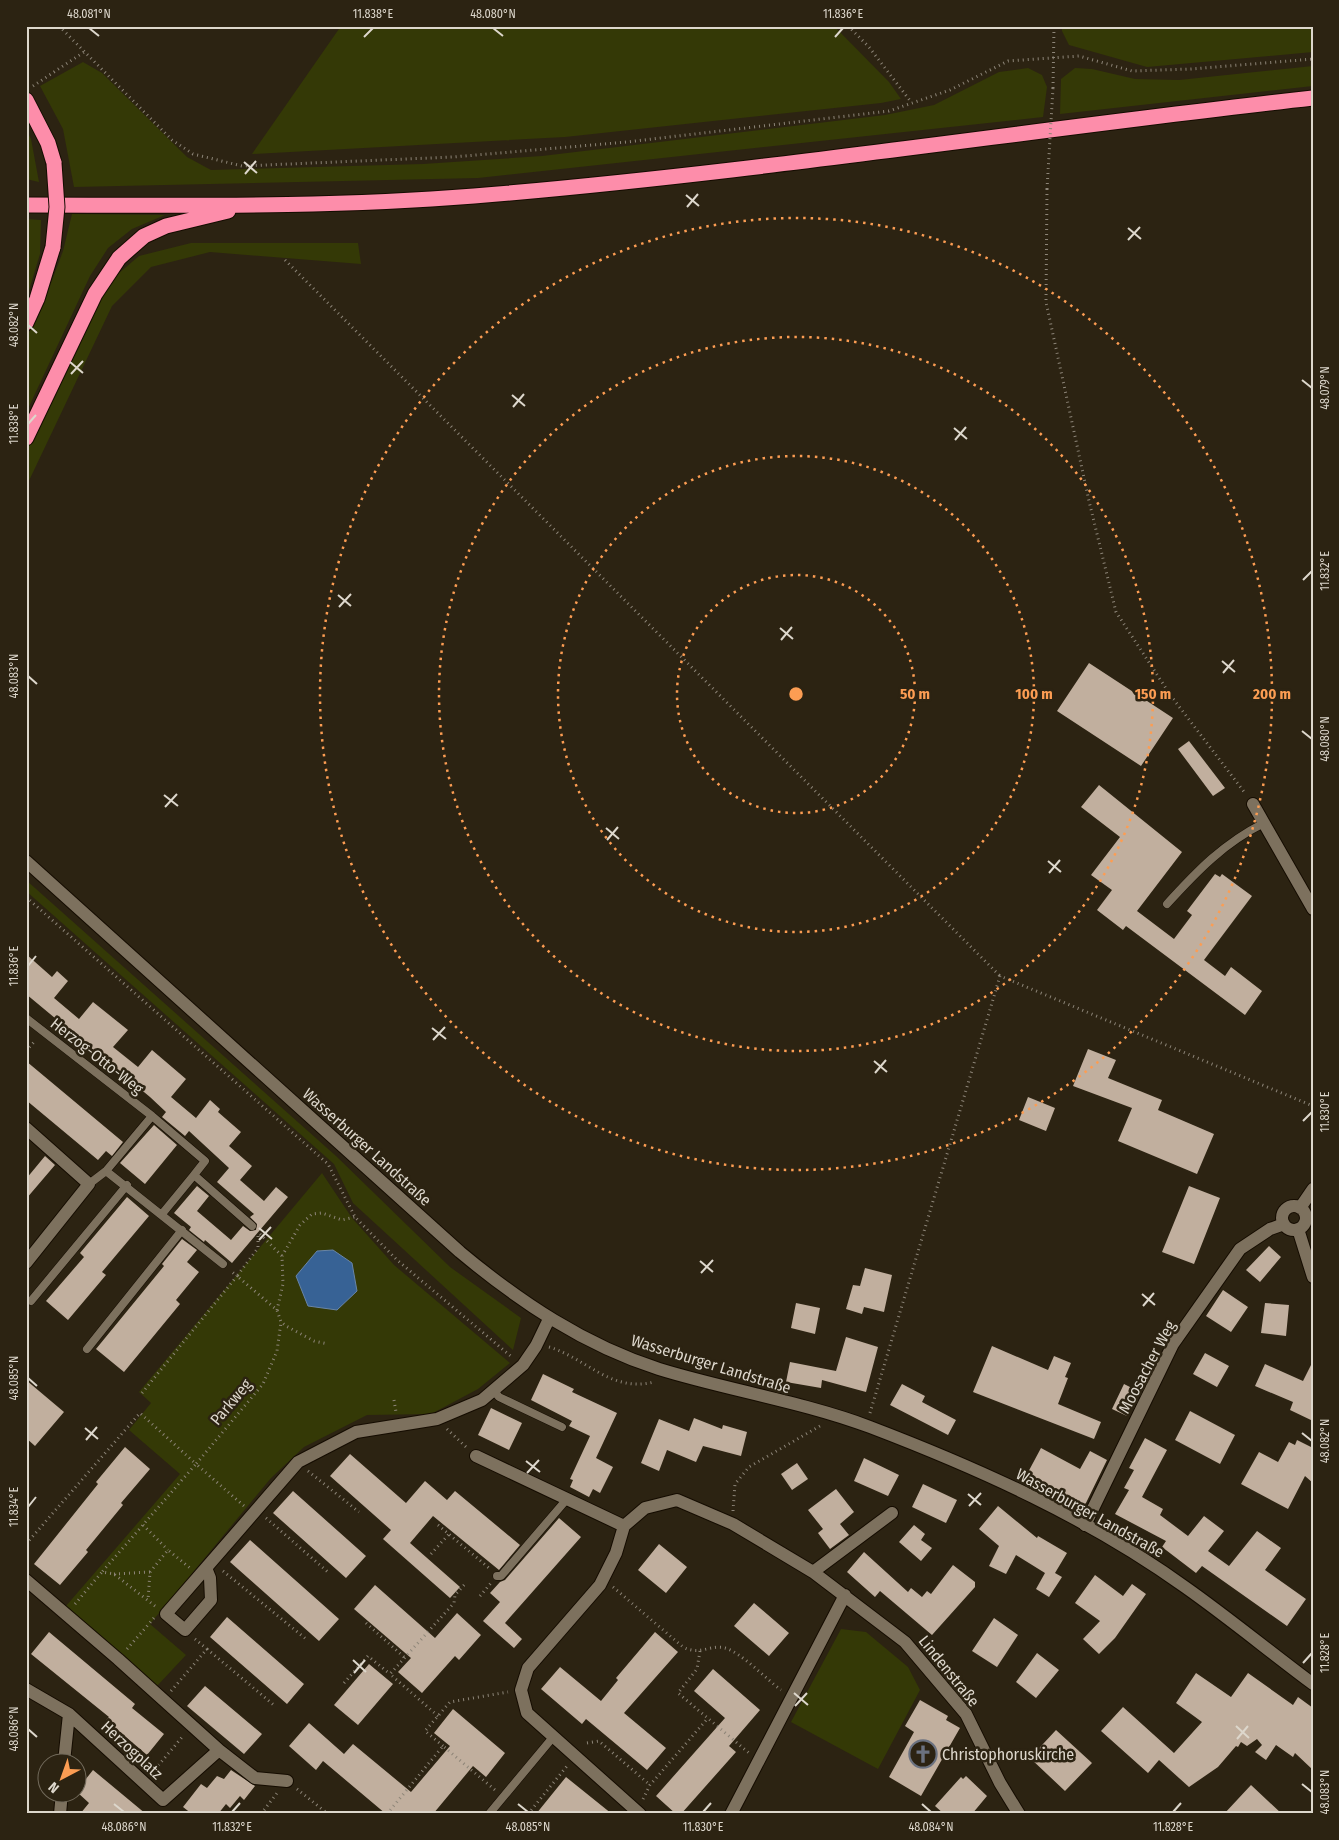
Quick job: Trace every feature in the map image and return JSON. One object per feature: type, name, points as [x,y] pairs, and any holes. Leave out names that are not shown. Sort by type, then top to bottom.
[{"type":"highway","points":[[26,205],[258,205],[471,196],[693,176],[1164,114],[1313,98]]},
{"type":"highway","points":[[26,100],[48,142],[54,163],[57,207],[53,247],[37,300],[26,323]]},
{"type":"highway","points":[[26,438],[95,294],[119,258],[144,236],[166,226],[258,205]]},
{"type":"street","points":[[1253,804],[1313,908]]},
{"type":"street","name":"Wasserburger Landstraße","points":[[26,861],[460,1252],[502,1287],[549,1319],[604,1348],[658,1369],[867,1426],[978,1470],[1085,1525],[1184,1586],[1313,1684]]},
{"type":"street","points":[[26,1128],[89,1184],[26,1263]]},
{"type":"street","points":[[1300,1208],[1313,1189]]},
{"type":"street","points":[[1291,1206],[1300,1208],[1305,1212],[1306,1220],[1298,1229],[1290,1229],[1284,1224],[1282,1218],[1284,1211],[1291,1206]]},
{"type":"street","name":"Moosacher Weg","points":[[1085,1525],[1173,1344],[1240,1249],[1270,1229],[1284,1224]]},
{"type":"street","points":[[1298,1229],[1313,1278]]},
{"type":"street","points":[[205,1568],[210,1578],[211,1600],[185,1630],[163,1612],[205,1568],[298,1462],[356,1432],[438,1419],[482,1400],[523,1366],[536,1346],[549,1319]]},
{"type":"street","points":[[476,1456],[624,1526],[616,1553],[604,1579],[528,1668],[520,1690],[527,1713],[641,1810]]},
{"type":"street","name":"Lindenstraße","points":[[624,1526],[645,1508],[677,1500],[733,1524],[813,1572],[905,1642],[966,1714],[1000,1783],[1019,1814]]},
{"type":"street","points":[[813,1572],[892,1513]]},
{"type":"street","points":[[26,1580],[118,1659],[190,1726],[255,1778],[287,1781]]},
{"type":"street","points":[[731,1814],[844,1595]]},
{"type":"street","name":"Herzogplatz","points":[[26,1689],[69,1714],[163,1800],[219,1750]]},
{"type":"street","points":[[65,1752],[69,1714]]},
{"type":"lane","points":[[1167,904],[1196,872],[1238,836],[1264,823]]},
{"type":"lane","name":"Herzog-Otto-Weg","points":[[26,1018],[152,1116],[205,1161],[162,1214]]},
{"type":"lane","name":"Herzog-Otto-Weg","points":[[89,1184],[106,1171],[152,1116]]},
{"type":"lane","points":[[106,1171],[223,1264]]},
{"type":"lane","points":[[194,1175],[252,1226]]},
{"type":"lane","points":[[31,1301],[127,1186]]},
{"type":"lane","points":[[87,1349],[182,1230]]},
{"type":"lane","points":[[494,1391],[499,1397],[562,1427]]},
{"type":"lane","points":[[497,1576],[501,1576],[567,1499]]},
{"type":"lane","points":[[490,1814],[554,1736]]},
{"type":"path","points":[[59,26],[172,140],[193,154],[242,166],[453,157],[627,142],[889,111],[950,90],[1008,61],[1079,56],[1132,71],[1191,69],[1313,60]]},
{"type":"path","points":[[848,26],[869,47],[911,102]]},
{"type":"path","points":[[1054,26],[1053,88],[1047,188],[1046,302],[1089,501],[1116,612],[1171,696],[1253,804]]},
{"type":"path","points":[[26,91],[84,52]]},
{"type":"path","points":[[285,260],[1000,976],[1313,1106]]},
{"type":"path","points":[[26,897],[328,1164],[355,1217],[397,1260],[523,1366]]},
{"type":"path","points":[[867,1426],[1000,976]]},
{"type":"path","points":[[282,1256],[300,1225],[312,1214],[322,1213],[342,1220],[355,1217]]},
{"type":"path","points":[[142,1393],[258,1248],[258,1232],[277,1248],[282,1256],[283,1284],[277,1310],[237,1276]]},
{"type":"path","name":"Parkweg","points":[[66,1614],[263,1384],[276,1351],[281,1322],[277,1310]]},
{"type":"path","points":[[281,1322],[303,1336],[328,1344]]},
{"type":"path","points":[[536,1346],[552,1348],[614,1381],[639,1386],[654,1382]]},
{"type":"path","points":[[26,1544],[140,1412],[196,1464],[329,1573]]},
{"type":"path","points":[[733,1524],[735,1484],[749,1467],[820,1426],[823,1413]]},
{"type":"path","points":[[438,1419],[476,1456]]},
{"type":"path","points":[[298,1462],[359,1512]]},
{"type":"path","points":[[143,1525],[168,1550],[205,1568],[306,1639]]},
{"type":"path","points":[[438,1525],[497,1576],[480,1596]]},
{"type":"path","points":[[431,1554],[449,1534]]},
{"type":"path","points":[[148,1601],[150,1572],[168,1550]]},
{"type":"path","points":[[102,1572],[114,1574],[150,1572]]},
{"type":"path","points":[[114,1574],[163,1612],[118,1659]]},
{"type":"path","points":[[604,1579],[683,1647],[692,1652],[723,1647],[734,1652],[791,1699]]},
{"type":"path","points":[[390,1674],[454,1603],[455,1595],[465,1584]]},
{"type":"path","points":[[366,1623],[405,1658]]},
{"type":"path","points":[[185,1630],[275,1706]]},
{"type":"path","points":[[162,1700],[207,1649]]},
{"type":"path","points":[[700,1651],[697,1669],[678,1693],[758,1761]]},
{"type":"path","points":[[344,1683],[368,1656],[438,1716]]},
{"type":"path","points":[[503,1797],[425,1731],[450,1702],[520,1690]]},
{"type":"path","points":[[641,1810],[650,1784],[708,1718]]},
{"type":"path","points":[[157,1768],[190,1726]]},
{"type":"path","points":[[586,1743],[599,1741],[650,1784]]},
{"type":"path","points":[[387,1814],[443,1746]]},
{"type":"path","points":[[528,1814],[576,1756]]},
{"type":"path","points":[[261,1814],[287,1781],[328,1814]]},
{"type":"green space","points":[[341,26],[834,26],[889,82],[901,99],[881,103],[565,137],[252,154]]},
{"type":"green space","points":[[1062,26],[1313,26],[1313,52],[1147,67],[1069,45],[1062,31]]},
{"type":"green space","points":[[83,62],[102,73],[187,157],[211,170],[423,164],[542,156],[885,115],[934,105],[999,72],[1028,68],[1042,75],[1047,87],[1043,117],[478,178],[74,187],[63,129],[40,86]]},
{"type":"green space","points":[[1313,66],[1313,86],[1060,114],[1061,79],[1075,68],[1092,69],[1135,79],[1179,80]]},
{"type":"green space","points":[[26,129],[31,139],[39,182],[26,179]]},
{"type":"green space","points":[[72,214],[165,215],[132,229],[108,248],[90,276],[26,413],[26,338],[41,310],[63,251]]},
{"type":"green space","points":[[26,219],[41,220],[40,254],[26,300]]},
{"type":"green space","points":[[191,243],[358,243],[361,264],[210,252],[151,267],[112,306],[26,487],[26,449],[105,285],[139,256]]},
{"type":"green space","points":[[26,880],[336,1156],[450,1267],[521,1318],[513,1350],[353,1203],[334,1164],[26,891]]},
{"type":"green space","points":[[322,1173],[352,1218],[394,1265],[510,1363],[478,1389],[431,1414],[367,1415],[304,1447],[271,1478],[150,1624],[186,1655],[157,1686],[66,1606],[180,1474],[129,1430],[151,1403],[139,1392]]},
{"type":"green space","points":[[841,1629],[866,1632],[908,1667],[920,1690],[878,1769],[791,1722]]},
{"type":"water","points":[[333,1250],[352,1263],[357,1291],[337,1310],[308,1306],[296,1276],[317,1251]]},
{"type":"building","points":[[1089,663],[1173,718],[1141,766],[1057,711]]},
{"type":"building","points":[[1189,741],[1225,788],[1213,796],[1178,749]]},
{"type":"building","points":[[1099,785],[1182,852],[1137,911],[1174,939],[1192,915],[1187,911],[1215,874],[1220,877],[1222,874],[1252,896],[1204,960],[1225,976],[1231,967],[1262,991],[1245,1015],[1126,926],[1123,930],[1097,910],[1112,890],[1091,875],[1120,837],[1081,807]]},
{"type":"building","points":[[26,954],[52,977],[57,971],[68,981],[54,998],[79,1019],[93,1002],[128,1030],[113,1047],[138,1067],[152,1050],[186,1079],[171,1097],[196,1118],[210,1100],[220,1109],[218,1112],[241,1132],[229,1146],[252,1166],[240,1180],[264,1201],[276,1187],[288,1197],[232,1263],[205,1240],[204,1242],[189,1230],[191,1227],[174,1213],[197,1186],[209,1196],[197,1211],[231,1240],[243,1226],[250,1231],[256,1230],[257,1224],[250,1217],[254,1214],[217,1182],[229,1168],[189,1131],[185,1136],[162,1117],[166,1112],[150,1097],[26,994]]},
{"type":"building","points":[[1088,1049],[1116,1060],[1108,1078],[1162,1100],[1158,1110],[1214,1134],[1197,1174],[1118,1141],[1132,1108],[1073,1086]]},
{"type":"building","points":[[26,1061],[123,1142],[112,1156],[106,1151],[98,1160],[26,1100]]},
{"type":"building","points":[[1028,1097],[1055,1108],[1046,1131],[1019,1120]]},
{"type":"building","points":[[154,1125],[177,1145],[145,1184],[120,1163]]},
{"type":"building","points":[[45,1156],[55,1165],[26,1199],[26,1179]]},
{"type":"building","points":[[1189,1186],[1220,1198],[1194,1264],[1162,1252]]},
{"type":"building","points":[[127,1197],[149,1216],[102,1272],[106,1275],[68,1320],[46,1301],[84,1257],[80,1253]]},
{"type":"building","points":[[182,1239],[197,1250],[187,1262],[199,1272],[176,1300],[180,1304],[124,1372],[96,1349],[164,1266],[162,1264]]},
{"type":"building","points":[[1269,1246],[1281,1257],[1260,1282],[1246,1270]]},
{"type":"building","points":[[865,1268],[892,1275],[884,1312],[864,1307],[862,1314],[846,1309],[853,1285],[860,1286]]},
{"type":"building","points":[[1223,1290],[1248,1307],[1231,1332],[1206,1316]]},
{"type":"building","points":[[796,1303],[820,1308],[815,1334],[791,1328]]},
{"type":"building","points":[[1265,1303],[1289,1305],[1286,1336],[1261,1333]]},
{"type":"building","points":[[846,1337],[878,1347],[866,1392],[822,1380],[821,1388],[786,1382],[790,1362],[836,1371]]},
{"type":"building","points":[[992,1346],[1048,1370],[1054,1356],[1071,1363],[1065,1377],[1068,1378],[1058,1404],[1101,1422],[1094,1439],[973,1392]]},
{"type":"building","points":[[1205,1353],[1229,1366],[1217,1387],[1193,1374]]},
{"type":"building","points":[[1313,1361],[1313,1421],[1290,1410],[1293,1402],[1255,1386],[1265,1364],[1303,1381]]},
{"type":"building","points":[[543,1374],[574,1389],[572,1392],[617,1413],[596,1458],[613,1467],[600,1493],[593,1489],[589,1497],[570,1487],[573,1480],[570,1479],[590,1436],[569,1426],[572,1421],[531,1400]]},
{"type":"building","points":[[26,1380],[64,1412],[35,1446],[26,1438]]},
{"type":"building","points":[[902,1384],[925,1396],[922,1402],[956,1420],[948,1435],[890,1405]]},
{"type":"building","points":[[1124,1384],[1138,1391],[1127,1416],[1112,1409]]},
{"type":"building","points":[[491,1408],[522,1423],[509,1450],[478,1435]]},
{"type":"building","points":[[1190,1411],[1235,1435],[1220,1464],[1175,1440]]},
{"type":"building","points":[[694,1418],[722,1429],[723,1425],[747,1432],[741,1456],[703,1446],[696,1462],[667,1450],[659,1471],[641,1463],[659,1419],[689,1431]]},
{"type":"building","points":[[1145,1438],[1167,1450],[1142,1497],[1163,1509],[1160,1515],[1188,1536],[1204,1516],[1224,1531],[1208,1551],[1229,1566],[1257,1531],[1281,1548],[1265,1570],[1306,1599],[1287,1626],[1202,1566],[1196,1573],[1162,1547],[1166,1541],[1115,1514],[1129,1490],[1124,1488],[1134,1470],[1129,1468]]},
{"type":"building","points":[[1297,1440],[1313,1448],[1313,1483],[1305,1476],[1288,1509],[1241,1484],[1259,1452],[1278,1462],[1289,1442],[1295,1445]]},
{"type":"building","points":[[125,1447],[150,1469],[121,1503],[123,1505],[86,1550],[88,1552],[60,1585],[34,1564]]},
{"type":"building","points":[[1041,1448],[1080,1469],[1090,1451],[1107,1460],[1084,1507],[1026,1476]]},
{"type":"building","points":[[350,1454],[406,1503],[425,1481],[447,1500],[455,1491],[520,1545],[499,1570],[433,1516],[410,1543],[460,1587],[450,1598],[383,1539],[391,1530],[330,1476]]},
{"type":"building","points":[[864,1458],[899,1475],[888,1496],[854,1481]]},
{"type":"building","points":[[797,1463],[808,1479],[792,1490],[781,1474]]},
{"type":"building","points":[[923,1484],[957,1500],[946,1523],[912,1507]]},
{"type":"building","points":[[836,1489],[854,1512],[840,1524],[849,1535],[830,1549],[818,1533],[823,1529],[808,1510]]},
{"type":"building","points":[[293,1491],[366,1556],[346,1578],[273,1513]]},
{"type":"building","points":[[998,1506],[1037,1538],[1038,1536],[1067,1553],[1055,1573],[1062,1577],[1049,1597],[1036,1589],[1045,1573],[1016,1555],[1006,1574],[989,1566],[999,1546],[979,1529]]},
{"type":"building","points":[[559,1518],[581,1537],[505,1623],[522,1639],[514,1648],[483,1621],[500,1602],[490,1593],[500,1582],[505,1580]]},
{"type":"building","points":[[914,1525],[925,1534],[921,1540],[932,1548],[921,1561],[899,1542]]},
{"type":"building","points":[[250,1540],[339,1619],[319,1641],[230,1562]]},
{"type":"building","points":[[659,1544],[687,1567],[666,1593],[638,1570]]},
{"type":"building","points":[[864,1552],[908,1592],[911,1588],[922,1597],[927,1591],[931,1594],[953,1565],[975,1582],[975,1587],[932,1635],[880,1591],[875,1597],[847,1572]]},
{"type":"building","points":[[1095,1575],[1123,1596],[1132,1584],[1146,1594],[1115,1638],[1099,1654],[1083,1639],[1100,1621],[1075,1603]]},
{"type":"building","points":[[375,1585],[435,1638],[457,1613],[481,1635],[459,1660],[455,1656],[422,1693],[398,1672],[411,1658],[354,1609]]},
{"type":"building","points":[[754,1603],[789,1633],[769,1656],[734,1626]]},
{"type":"building","points":[[227,1617],[304,1684],[287,1704],[210,1637]]},
{"type":"building","points":[[994,1618],[1018,1635],[997,1667],[972,1651]]},
{"type":"building","points":[[49,1632],[135,1704],[132,1708],[164,1734],[147,1755],[106,1720],[109,1717],[31,1654]]},
{"type":"building","points":[[655,1632],[678,1652],[624,1713],[666,1748],[647,1770],[586,1719],[582,1724],[541,1689],[560,1667],[601,1701],[618,1680],[616,1678]]},
{"type":"building","points":[[1037,1653],[1059,1670],[1036,1698],[1016,1682]]},
{"type":"building","points":[[369,1664],[393,1684],[358,1725],[334,1705]]},
{"type":"building","points":[[713,1669],[760,1710],[729,1746],[736,1752],[681,1814],[676,1814],[656,1796],[725,1718],[694,1691]]},
{"type":"building","points":[[1196,1673],[1231,1697],[1248,1673],[1293,1705],[1298,1697],[1313,1708],[1313,1770],[1295,1753],[1293,1757],[1276,1745],[1266,1760],[1255,1752],[1262,1745],[1257,1739],[1247,1746],[1241,1742],[1218,1767],[1189,1787],[1159,1760],[1148,1773],[1101,1731],[1123,1707],[1174,1753],[1202,1722],[1176,1703]]},
{"type":"building","points":[[205,1686],[262,1734],[244,1754],[187,1706]]},
{"type":"building","name":"Christophoruskirche","points":[[920,1700],[948,1716],[946,1720],[960,1728],[921,1796],[889,1777],[914,1732],[905,1726]]},
{"type":"building","points":[[453,1709],[505,1753],[486,1777],[473,1766],[433,1814],[386,1814],[323,1761],[316,1770],[289,1746],[309,1723],[344,1754],[353,1744],[411,1792],[450,1746],[434,1733]]},
{"type":"building","points":[[1056,1730],[1092,1763],[1065,1791],[1030,1758]]},
{"type":"building","points":[[93,1770],[146,1814],[80,1814],[89,1803],[88,1776]]},
{"type":"building","points":[[231,1770],[255,1786],[244,1800],[240,1796],[230,1808],[226,1804],[218,1814],[192,1814],[183,1807],[201,1784],[207,1788],[217,1776],[224,1779]]},
{"type":"building","points":[[966,1776],[987,1796],[972,1814],[944,1814],[935,1806],[961,1777],[963,1779]]},
{"type":"building","points":[[566,1777],[612,1814],[536,1814]]},
{"type":"building","points":[[1251,1785],[1282,1814],[1224,1814]]},
{"type":"place","name":"Christophoruskirche","points":[[923,1754]]}]
